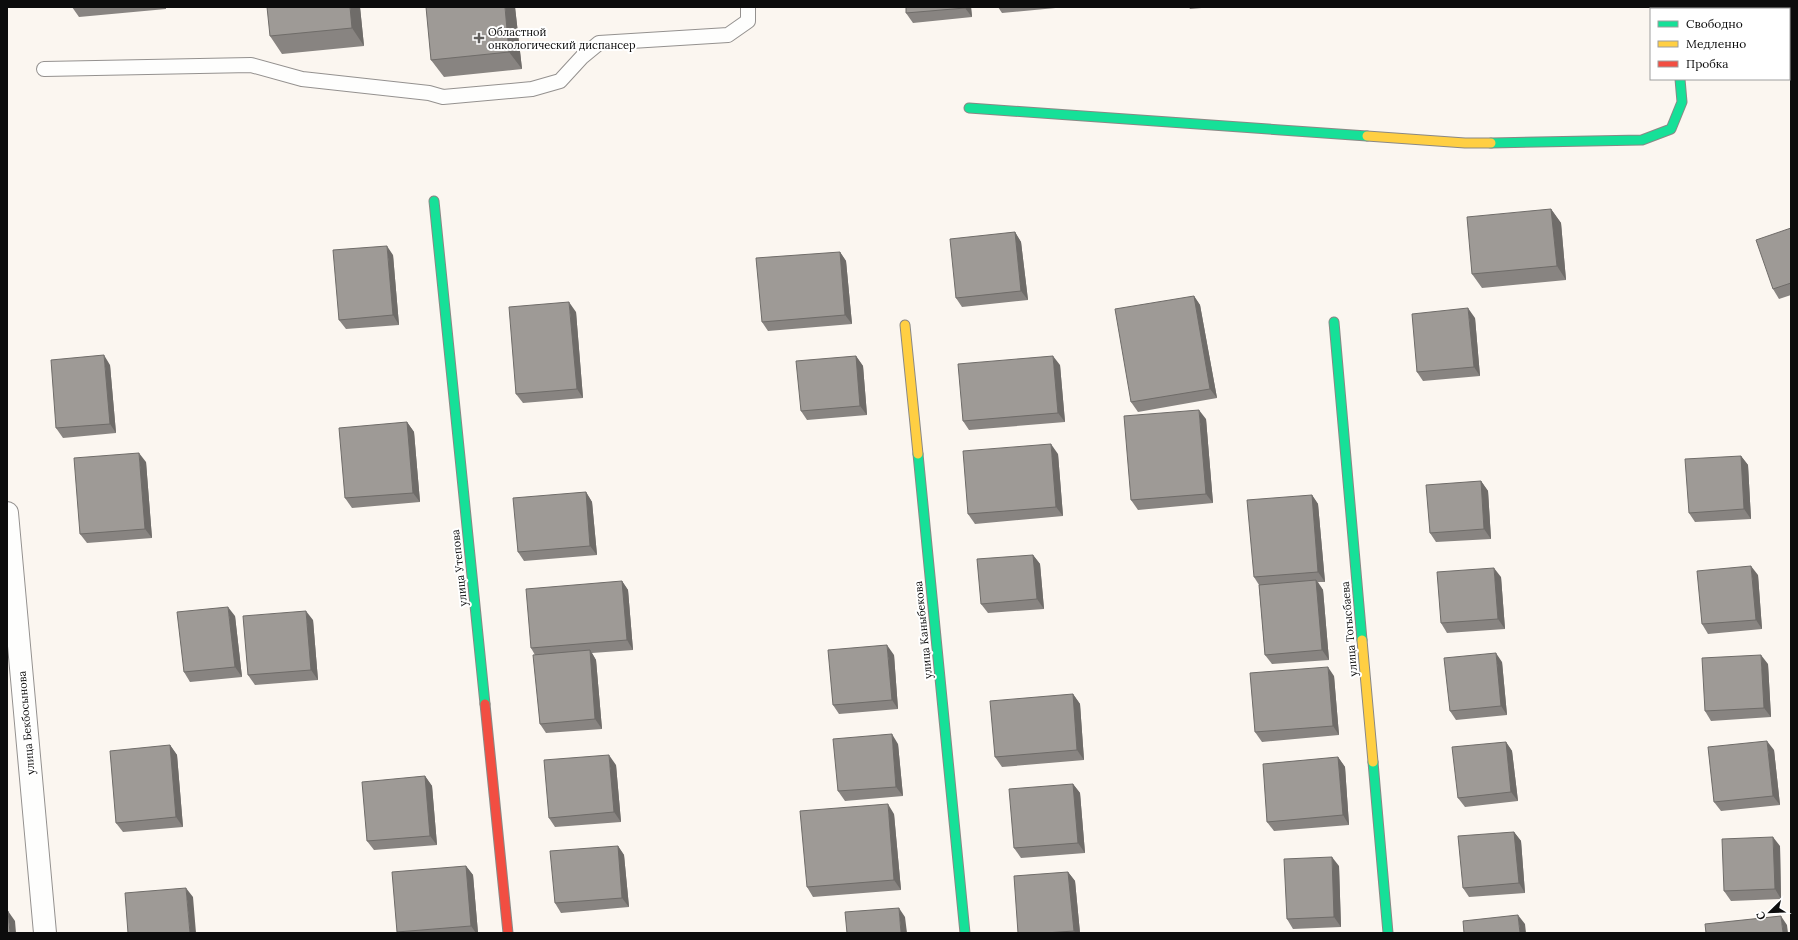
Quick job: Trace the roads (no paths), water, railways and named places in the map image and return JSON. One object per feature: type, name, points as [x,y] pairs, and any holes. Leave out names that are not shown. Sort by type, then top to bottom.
[{"type":"street","points":[[969,108],[1465,143],[1642,140],[1671,129],[1682,102],[1680,80]]},
{"type":"street","name":"улица Утепова","points":[[434,201],[508,933]]},
{"type":"street","name":"улица Тогысбаева","points":[[1334,322],[1388,933]]},
{"type":"street","name":"улица Каныбекова","points":[[905,325],[966,933]]},
{"type":"street","name":"улица Бекбосынова","points":[[7,514],[45,933]]},
{"type":"lane","points":[[44,69],[251,65],[302,79],[429,93],[443,97],[524,90],[560,81],[582,57],[599,43],[728,35],[748,21],[748,7]]},
{"type":"place","name":"Областной онкологический диспансер","points":[[479,38]]}]
